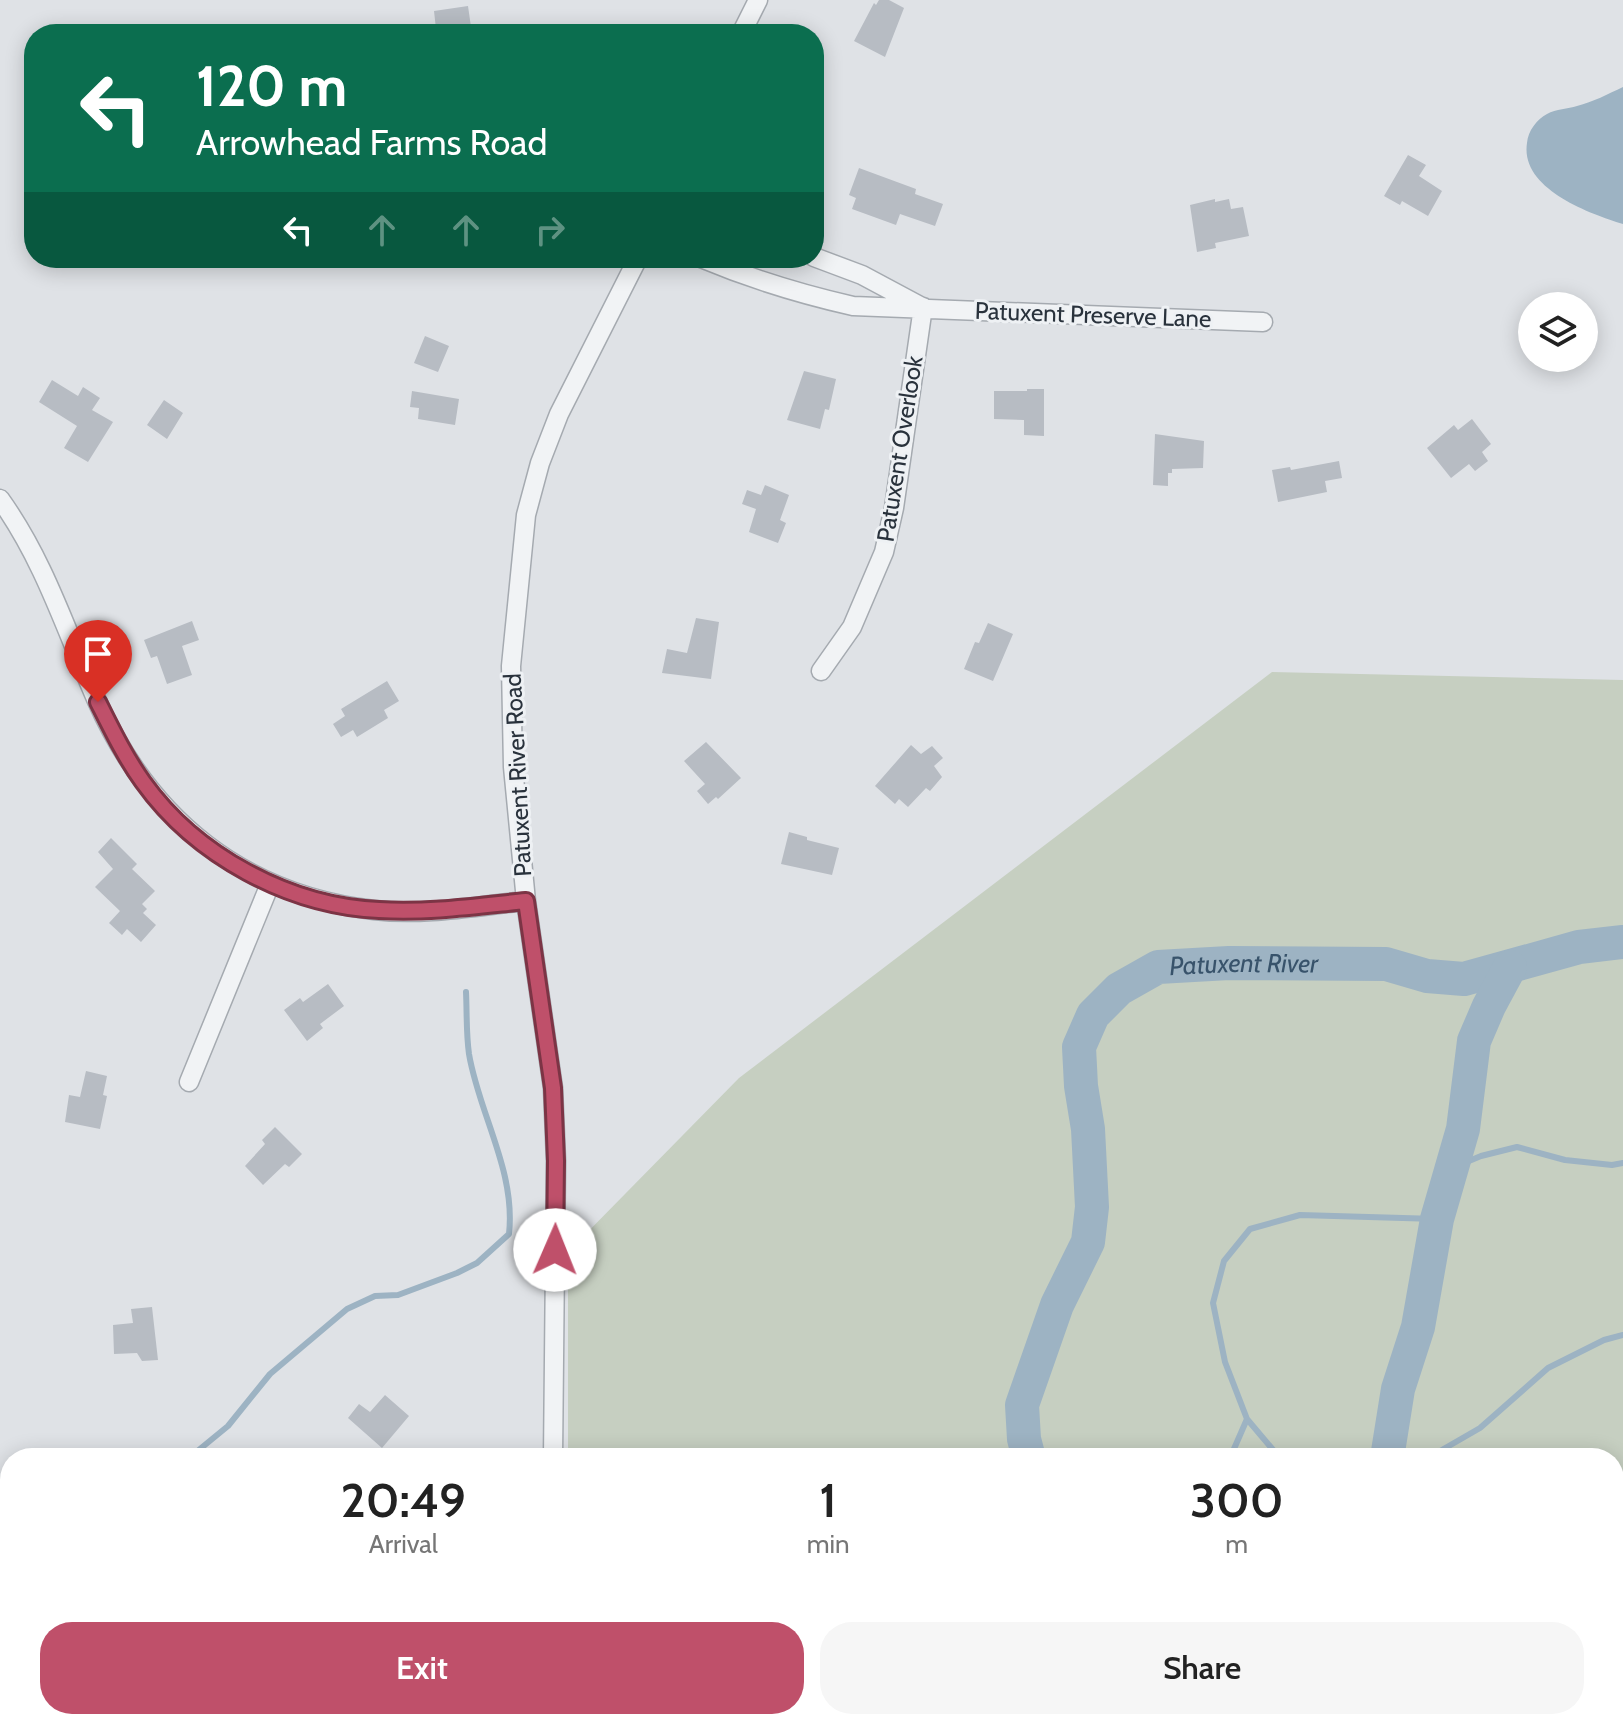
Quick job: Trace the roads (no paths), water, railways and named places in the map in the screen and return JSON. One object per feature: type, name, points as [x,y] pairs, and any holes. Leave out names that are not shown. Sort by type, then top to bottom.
[{"type":"street","points":[[746,24],[758,0]]},
{"type":"street","name":"Patuxent Preserve Lane","points":[[824,261],[862,275],[923,307]]},
{"type":"street","name":"Patuxent River Road","points":[[553,1448],[556,1161],[553,1088],[526,901],[513,767],[511,666],[526,515],[540,463],[559,414],[633,268]]},
{"type":"street","name":"Patuxent Preserve Lane","points":[[725,268],[799,294],[853,306],[1263,322]]},
{"type":"street","name":"Patuxent Overlook","points":[[821,671],[852,627],[884,552],[894,508],[923,307]]},
{"type":"street","points":[[0,499],[35,552],[98,702],[122,750],[145,785],[202,842],[233,864],[270,884],[327,901],[375,910],[424,911],[526,901]]},
{"type":"street","points":[[189,1082],[270,884]]},
{"type":"water","points":[[1623,87],[1623,224],[1575,205],[1545,186],[1528,159],[1527,143],[1534,126],[1547,114],[1589,102]]},
{"type":"waterway","name":"Patuxent River","points":[[1026,1448],[1022,1405],[1057,1305],[1088,1242],[1092,1207],[1079,1047],[1093,1015],[1119,989],[1158,967],[1229,963],[1386,964],[1427,976],[1464,979],[1579,947],[1623,942]]},
{"type":"waterway","points":[[1389,1448],[1398,1389],[1418,1327],[1437,1219],[1463,1129],[1474,1041],[1510,967]]},
{"type":"waterway","points":[[201,1448],[228,1426],[270,1374],[347,1309],[375,1296],[398,1295],[457,1273],[477,1263],[509,1234],[510,1211],[502,1165],[469,1054],[466,992]]},
{"type":"waterway","points":[[1452,1168],[1481,1156],[1517,1147],[1565,1160],[1612,1165],[1623,1163]]},
{"type":"waterway","points":[[1272,1448],[1247,1419],[1225,1362],[1213,1303],[1224,1261],[1250,1229],[1300,1215],[1437,1219]]},
{"type":"waterway","points":[[1445,1448],[1480,1428],[1548,1368],[1604,1340],[1623,1335]]},
{"type":"waterway","points":[[1234,1448],[1247,1419]]}]
